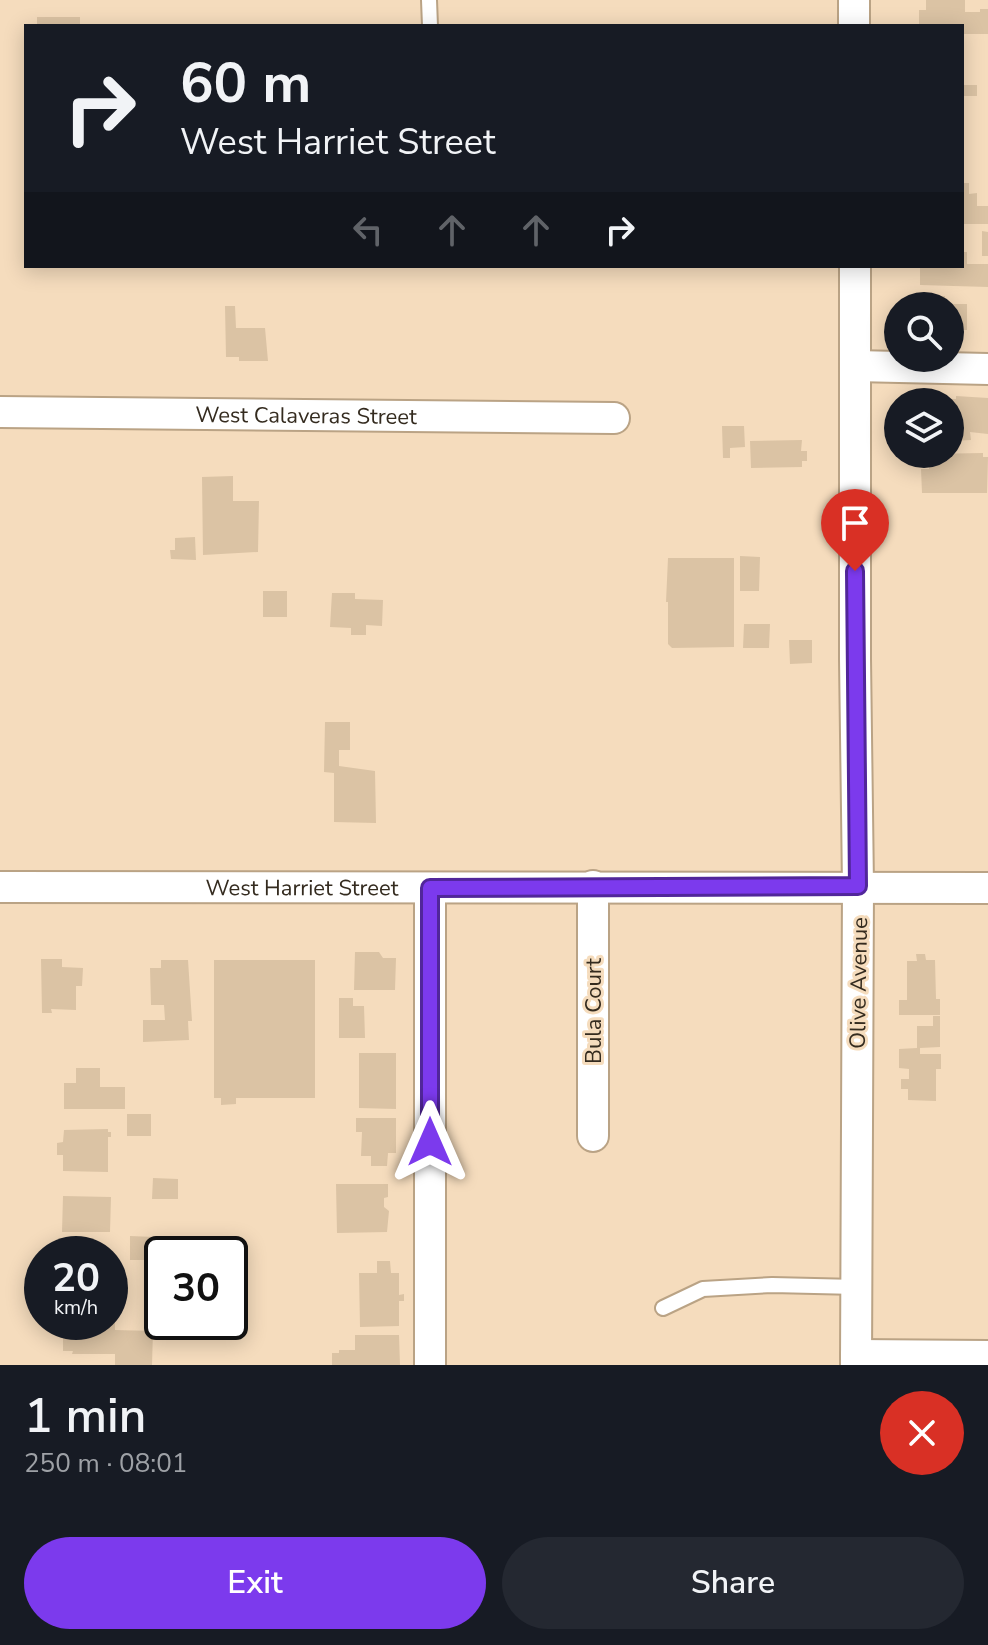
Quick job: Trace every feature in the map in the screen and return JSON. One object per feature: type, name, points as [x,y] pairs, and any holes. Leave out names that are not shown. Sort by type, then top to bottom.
[{"type":"street","points":[[854,0],[854,24]]},
{"type":"street","name":"Olive Avenue","points":[[855,268],[858,886],[856,1360]]},
{"type":"street","points":[[855,366],[988,369]]},
{"type":"street","name":"West Calaveras Street","points":[[0,412],[614,418]]},
{"type":"street","name":"Bula Court","points":[[593,886],[593,1136]]},
{"type":"street","name":"West Harriet Street","points":[[0,887],[988,888]]},
{"type":"street","points":[[430,888],[430,1365]]},
{"type":"street","points":[[856,1360],[988,1356]]},
{"type":"lane","points":[[429,0],[430,24]]},
{"type":"lane","points":[[663,1308],[703,1289],[772,1285],[857,1287]]},
{"type":"building","points":[[926,0],[965,0],[965,12],[988,9],[988,34],[964,34],[964,24],[919,24],[919,10],[926,10]]},
{"type":"building","points":[[37,17],[80,17],[80,24],[37,24]]},
{"type":"building","points":[[964,85],[977,85],[977,96],[964,96]]},
{"type":"building","points":[[964,183],[969,183],[969,194],[977,193],[977,206],[988,206],[988,224],[964,224]]},
{"type":"building","points":[[982,231],[988,232],[988,256],[982,256]]},
{"type":"building","points":[[964,252],[967,252],[967,264],[988,264],[988,287],[920,285],[920,268],[964,268]]},
{"type":"building","points":[[964,304],[967,304],[967,330],[964,330]]},
{"type":"building","points":[[225,306],[235,306],[236,328],[265,328],[268,361],[239,361],[239,357],[226,357]]},
{"type":"building","points":[[964,396],[988,398],[988,434],[970,432],[971,440],[964,440]]},
{"type":"building","points":[[722,426],[744,426],[745,447],[730,448],[730,458],[723,458]]},
{"type":"building","points":[[802,440],[801,451],[807,451],[807,461],[802,461],[802,467],[751,468],[750,441]]},
{"type":"building","points":[[964,453],[983,453],[983,457],[988,457],[987,493],[922,493],[921,469],[964,468]]},
{"type":"building","points":[[233,476],[233,501],[259,501],[258,552],[203,555],[202,477]]},
{"type":"building","points":[[195,537],[196,560],[171,559],[170,550],[175,550],[175,538]]},
{"type":"building","points":[[740,556],[760,557],[759,591],[740,591]]},
{"type":"building","points":[[668,558],[734,558],[734,647],[672,648],[668,644]]},
{"type":"building","points":[[263,591],[287,591],[287,617],[263,617]]},
{"type":"building","points":[[332,593],[355,593],[355,599],[383,600],[382,626],[366,625],[366,635],[351,635],[351,628],[330,627]]},
{"type":"building","points":[[744,624],[770,624],[769,648],[743,648]]},
{"type":"building","points":[[789,640],[812,640],[812,663],[790,664]]},
{"type":"building","points":[[325,722],[350,722],[350,750],[339,750],[339,766],[375,771],[376,823],[334,822],[334,773],[324,772]]},
{"type":"building","points":[[355,952],[379,952],[383,958],[396,958],[395,990],[354,990]]},
{"type":"building","points":[[916,954],[925,954],[926,960],[935,960],[936,999],[940,999],[940,1015],[899,1015],[899,1000],[907,1000],[907,961],[917,961]]},
{"type":"building","points":[[41,959],[62,959],[62,967],[83,968],[82,986],[76,986],[76,1010],[51,1009],[52,1013],[42,1013]]},
{"type":"building","points":[[161,960],[188,960],[192,1021],[188,1021],[189,1040],[143,1042],[143,1020],[165,1020],[164,1005],[151,1005],[150,968],[161,968]]},
{"type":"building","points":[[214,960],[315,960],[315,1098],[236,1098],[236,1104],[221,1105],[221,1098],[214,1098]]},
{"type":"building","points":[[339,998],[353,998],[353,1006],[364,1006],[365,1038],[339,1038]]},
{"type":"building","points":[[933,1016],[940,1016],[940,1047],[920,1048],[920,1054],[941,1054],[941,1069],[936,1069],[936,1101],[908,1100],[908,1089],[901,1089],[901,1079],[909,1079],[909,1069],[899,1068],[899,1049],[917,1048],[917,1026],[933,1026]]},
{"type":"building","points":[[359,1053],[396,1053],[396,1109],[359,1108]]},
{"type":"building","points":[[76,1068],[100,1068],[100,1087],[125,1087],[125,1109],[64,1109],[64,1083],[76,1083]]},
{"type":"building","points":[[127,1114],[151,1114],[151,1136],[127,1136]]},
{"type":"building","points":[[356,1118],[396,1118],[396,1153],[388,1153],[387,1166],[371,1166],[371,1156],[361,1156],[362,1132],[356,1132]]},
{"type":"building","points":[[108,1129],[111,1137],[108,1137],[108,1172],[63,1171],[63,1155],[57,1155],[57,1143],[63,1142],[64,1130]]},
{"type":"building","points":[[153,1178],[178,1179],[178,1199],[152,1199]]},
{"type":"building","points":[[336,1184],[388,1184],[388,1197],[384,1198],[384,1207],[389,1211],[387,1232],[337,1233]]},
{"type":"building","points":[[63,1196],[111,1197],[110,1232],[62,1232]]},
{"type":"building","points":[[130,1236],[144,1237],[144,1260],[130,1260]]},
{"type":"building","points":[[377,1261],[390,1261],[391,1273],[399,1273],[399,1295],[404,1294],[404,1301],[399,1301],[399,1326],[360,1327],[359,1273],[377,1273]]},
{"type":"building","points":[[128,1330],[144,1331],[144,1340],[153,1340],[152,1365],[115,1365],[115,1354],[72,1354],[73,1351],[63,1351],[63,1340],[128,1340]]},
{"type":"building","points":[[355,1335],[399,1335],[400,1365],[332,1365],[332,1353],[355,1350]]},
{"type":"route","points":[[430,1142],[430,888],[858,886],[855,571]]}]
